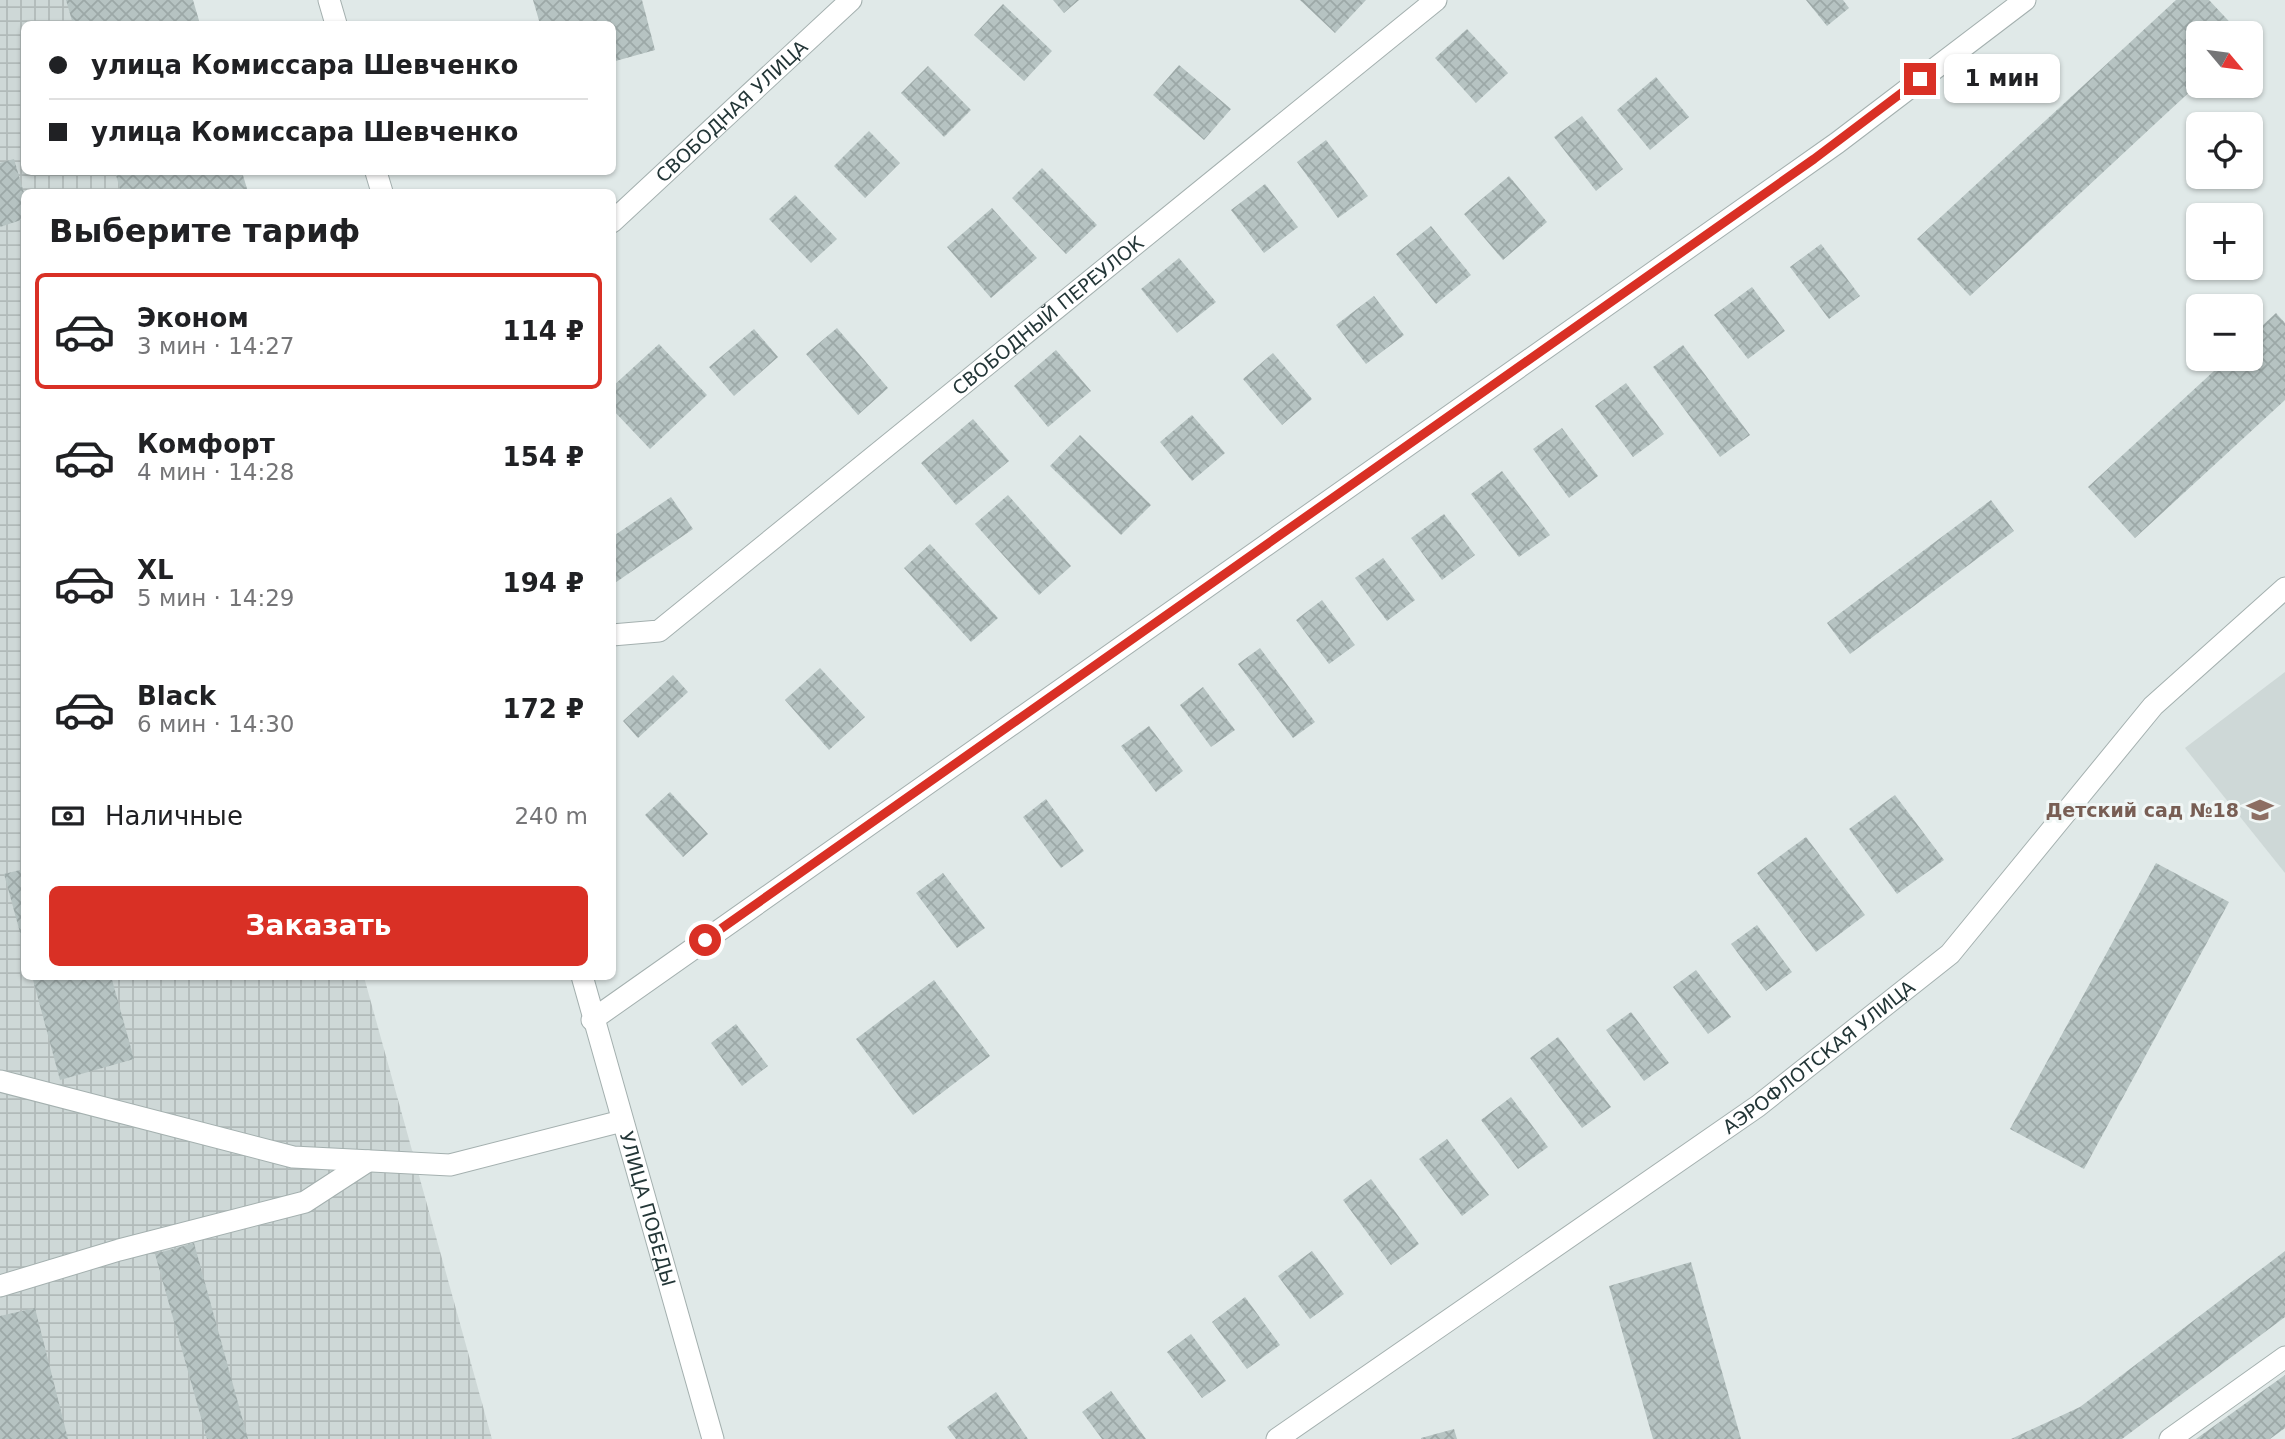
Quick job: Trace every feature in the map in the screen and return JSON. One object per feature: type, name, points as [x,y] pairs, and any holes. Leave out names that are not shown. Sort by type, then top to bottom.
[{"type":"street","points":[[329,0],[334,21]]},
{"type":"street","name":"СВОБОДНАЯ УЛИЦА","points":[[616,218],[851,0]]},
{"type":"street","name":"СВОБОДНЫЙ ПЕРЕУЛОК","points":[[616,635],[659,631],[1436,0]]},
{"type":"street","points":[[592,1020],[1837,142],[2025,0]]},
{"type":"street","name":"АЭРОФЛОТСКАЯ УЛИЦА","points":[[1277,1439],[1758,1106],[1950,954],[2153,706],[2285,588]]},
{"type":"street","name":"УЛИЦА ПОБЕДЫ","points":[[583,980],[592,1020],[713,1439]]},
{"type":"street","points":[[0,1081],[293,1157],[450,1166],[622,1121]]},
{"type":"street","points":[[0,1286],[119,1250],[305,1202],[368,1161]]},
{"type":"street","points":[[2170,1439],[2285,1357]]},
{"type":"shaded area","points":[[0,0],[95,0],[100,21],[21,21],[21,175],[143,175],[147,189],[21,189],[21,980],[365,980],[492,1439],[0,1439]]},
{"type":"shaded area","name":"Детский сад №18","points":[[2285,672],[2285,873],[2185,748]]},
{"type":"building","points":[[66,0],[193,0],[199,21],[72,21]]},
{"type":"building","points":[[533,0],[642,0],[655,50],[616,61],[616,21],[539,21]]},
{"type":"building","points":[[1053,0],[1079,0],[1064,13]]},
{"type":"building","points":[[1300,0],[1366,0],[1335,33]]},
{"type":"building","points":[[1806,0],[1843,0],[1849,8],[1827,26]]},
{"type":"building","points":[[2176,0],[2209,0],[2229,21],[2186,21],[2186,95],[1970,296],[1917,239]]},
{"type":"building","points":[[1003,4],[1052,51],[1024,81],[974,35]]},
{"type":"building","points":[[1467,29],[1508,73],[1476,103],[1435,58]]},
{"type":"building","points":[[1179,65],[1231,109],[1204,140],[1153,95]]},
{"type":"building","points":[[928,66],[971,110],[944,137],[901,93]]},
{"type":"building","points":[[1656,77],[1689,117],[1650,150],[1617,110]]},
{"type":"building","points":[[1582,116],[1623,169],[1596,191],[1554,137]]},
{"type":"building","points":[[869,131],[900,163],[865,198],[834,166]]},
{"type":"building","points":[[1326,140],[1368,196],[1338,218],[1297,162]]},
{"type":"building","points":[[14,159],[23,189],[21,220],[0,227],[0,163]]},
{"type":"building","points":[[1042,168],[1097,225],[1066,254],[1012,198]]},
{"type":"building","points":[[116,175],[243,175],[247,189],[120,189]]},
{"type":"building","points":[[1509,176],[1547,222],[1503,260],[1464,214]]},
{"type":"building","points":[[1265,184],[1298,227],[1264,253],[1231,210]]},
{"type":"building","points":[[795,195],[837,239],[811,263],[769,219]]},
{"type":"building","points":[[992,208],[1037,258],[991,298],[947,247]]},
{"type":"building","points":[[1431,226],[1471,275],[1436,304],[1396,254]]},
{"type":"building","points":[[1821,244],[1860,296],[1829,319],[1790,267]]},
{"type":"building","points":[[1179,258],[1216,302],[1177,333],[1141,289]]},
{"type":"building","points":[[1752,287],[1785,331],[1748,359],[1714,315]]},
{"type":"building","points":[[1374,296],[1404,335],[1366,364],[1336,325]]},
{"type":"building","points":[[2276,313],[2285,323],[2285,400],[2135,538],[2088,487],[2214,371],[2263,371],[2263,325]]},
{"type":"building","points":[[837,328],[888,388],[858,415],[806,354]]},
{"type":"building","points":[[754,329],[778,357],[734,396],[709,367]]},
{"type":"building","points":[[659,344],[707,395],[650,449],[616,413],[616,383]]},
{"type":"building","points":[[1683,345],[1750,435],[1720,457],[1653,367]]},
{"type":"building","points":[[1056,350],[1091,391],[1048,427],[1014,386]]},
{"type":"building","points":[[1273,353],[1312,399],[1282,425],[1243,379]]},
{"type":"building","points":[[1626,383],[1664,434],[1633,457],[1595,406]]},
{"type":"building","points":[[1192,415],[1225,453],[1192,481],[1160,442]]},
{"type":"building","points":[[973,419],[1009,461],[956,505],[921,463]]},
{"type":"building","points":[[1562,428],[1598,476],[1569,498],[1533,449]]},
{"type":"building","points":[[1080,435],[1151,505],[1121,535],[1050,466]]},
{"type":"building","points":[[1502,471],[1550,535],[1519,557],[1471,494]]},
{"type":"building","points":[[1008,495],[1071,566],[1039,595],[975,524]]},
{"type":"building","points":[[671,497],[693,529],[616,582],[616,534]]},
{"type":"building","points":[[1991,500],[2014,531],[1850,654],[1827,623]]},
{"type":"building","points":[[1444,514],[1475,555],[1442,580],[1411,538]]},
{"type":"building","points":[[930,544],[998,618],[971,642],[904,568]]},
{"type":"building","points":[[1383,558],[1415,600],[1387,621],[1355,578]]},
{"type":"building","points":[[1322,600],[1355,645],[1329,664],[1296,620]]},
{"type":"building","points":[[1260,648],[1315,722],[1293,738],[1238,664]]},
{"type":"building","points":[[820,668],[865,717],[829,750],[785,700]]},
{"type":"building","points":[[673,675],[688,692],[638,738],[623,721]]},
{"type":"building","points":[[1203,687],[1235,730],[1211,747],[1180,705]]},
{"type":"building","points":[[1149,726],[1183,771],[1156,792],[1121,746]]},
{"type":"building","points":[[670,792],[708,834],[683,857],[645,815]]},
{"type":"building","points":[[1895,795],[1944,860],[1897,894],[1849,829]]},
{"type":"building","points":[[1046,799],[1084,851],[1061,868],[1023,817]]},
{"type":"building","points":[[1806,837],[1865,915],[1816,952],[1757,873]]},
{"type":"building","points":[[2156,863],[2229,902],[2084,1169],[2010,1129]]},
{"type":"building","points":[[21,870],[21,936],[4,874]]},
{"type":"building","points":[[943,873],[985,928],[957,948],[916,893]]},
{"type":"building","points":[[1757,925],[1792,972],[1766,991],[1731,944]]},
{"type":"building","points":[[1696,970],[1731,1017],[1708,1034],[1673,987]]},
{"type":"building","points":[[33,980],[112,980],[134,1059],[60,1080]]},
{"type":"building","points":[[934,980],[990,1056],[913,1115],[856,1039]]},
{"type":"building","points":[[1631,1012],[1669,1063],[1644,1081],[1606,1030]]},
{"type":"building","points":[[736,1024],[768,1066],[742,1086],[711,1043]]},
{"type":"building","points":[[1558,1037],[1611,1107],[1582,1128],[1530,1058]]},
{"type":"building","points":[[1511,1097],[1548,1147],[1518,1169],[1481,1120]]},
{"type":"building","points":[[1447,1139],[1489,1195],[1462,1216],[1419,1159]]},
{"type":"building","points":[[1371,1179],[1419,1244],[1391,1265],[1343,1200]]},
{"type":"building","points":[[194,1243],[248,1439],[207,1439],[155,1254]]},
{"type":"building","points":[[1312,1251],[1344,1294],[1310,1319],[1278,1276]]},
{"type":"building","points":[[2285,1251],[2285,1317],[2122,1439],[2011,1439],[2080,1407]]},
{"type":"building","points":[[1691,1262],[1741,1439],[1653,1439],[1609,1286]]},
{"type":"building","points":[[1245,1297],[1280,1345],[1247,1369],[1212,1322]]},
{"type":"building","points":[[35,1308],[68,1439],[0,1439],[0,1316]]},
{"type":"building","points":[[1191,1334],[1226,1381],[1202,1398],[1167,1352]]},
{"type":"building","points":[[2285,1375],[2285,1428],[2270,1439],[2196,1439]]},
{"type":"building","points":[[1111,1391],[1146,1439],[1102,1439],[1082,1412]]},
{"type":"building","points":[[996,1392],[1028,1439],[956,1439],[947,1427]]},
{"type":"building","points":[[1454,1429],[1457,1439],[1421,1439],[1421,1438]]},
{"type":"place","name":"Детский сад №18","points":[[2260,810]]},
{"type":"route","points":[[705,940],[1814,159],[1920,79]]}]
